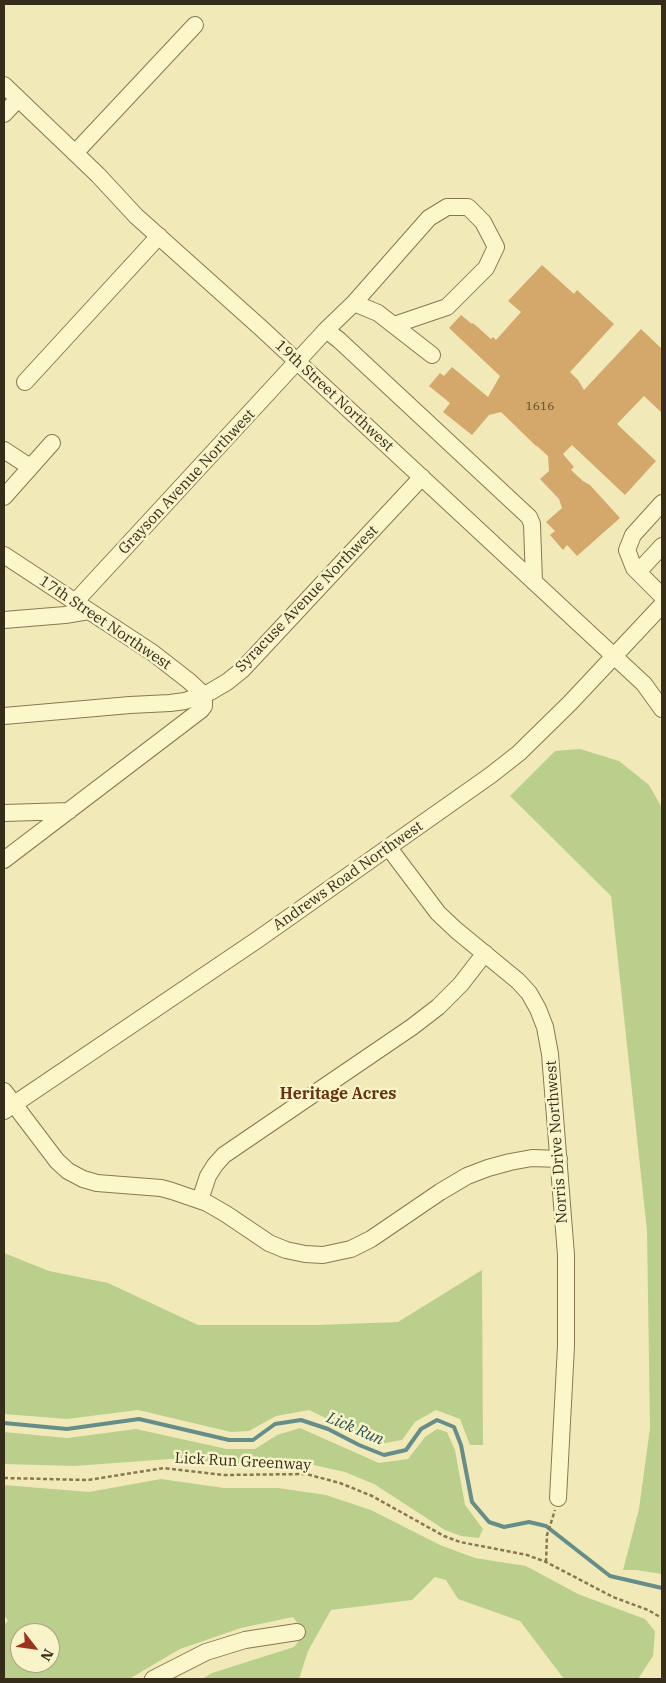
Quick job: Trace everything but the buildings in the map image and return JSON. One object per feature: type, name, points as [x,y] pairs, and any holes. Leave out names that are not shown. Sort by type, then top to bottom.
[{"type":"street","points":[[75,152],[195,25]]},
{"type":"street","name":"19th Street Northwest","points":[[4,85],[75,152],[159,236],[298,362],[644,684],[662,709]]},
{"type":"street","points":[[4,114],[18,99]]},
{"type":"street","name":"Grayson Avenue Northwest","points":[[82,606],[326,330],[354,303],[429,218],[446,207],[468,207],[483,222],[496,247],[486,268],[447,307],[394,325]]},
{"type":"street","points":[[25,382],[159,236]]},
{"type":"street","points":[[354,303],[378,313],[432,355]]},
{"type":"street","points":[[326,330],[529,517],[532,524],[534,582]]},
{"type":"street","points":[[4,497],[52,443]]},
{"type":"street","points":[[4,450],[30,467]]},
{"type":"street","name":"Syracuse Avenue Northwest","points":[[4,716],[185,701],[204,695],[227,682],[242,670],[422,478]]},
{"type":"street","points":[[662,503],[633,534],[627,550],[634,568],[662,596]]},
{"type":"street","points":[[638,572],[662,546]]},
{"type":"street","name":"17th Street Northwest","points":[[4,555],[174,668],[204,695]]},
{"type":"street","name":"Andrews Road Northwest","points":[[7,1102],[257,940],[447,808],[519,753],[570,703],[662,605]]},
{"type":"street","points":[[4,620],[65,615],[82,606]]},
{"type":"street","points":[[4,860],[202,710],[204,695]]},
{"type":"street","points":[[4,813],[69,811]]},
{"type":"street","name":"Norris Drive Northwest","points":[[389,848],[438,913],[518,980],[538,1009],[545,1026],[550,1054],[566,1255],[566,1346],[558,1498]]},
{"type":"street","points":[[200,1200],[208,1176],[224,1155],[412,1027],[438,1007],[461,984],[485,953]]},
{"type":"street","points":[[7,1102],[57,1161],[68,1171],[83,1179],[97,1183],[161,1188],[200,1200],[226,1214],[269,1244],[305,1254],[323,1255],[351,1249],[371,1239],[467,1176],[488,1168],[532,1158],[559,1159]]},
{"type":"street","points":[[153,1679],[206,1652],[245,1640],[297,1632]]},
{"type":"path","name":"Lick Run Greenway","points":[[4,1478],[88,1480],[164,1468],[224,1474],[306,1474],[372,1496],[444,1536],[460,1542],[527,1555],[546,1562],[613,1597],[648,1610],[662,1618]]},
{"type":"path","points":[[546,1562],[547,1535],[551,1521]]},
{"type":"green space","points":[[580,749],[619,761],[649,785],[662,808],[662,1574],[623,1570],[639,1509],[650,1428],[647,1231],[611,896],[510,796],[555,751]]},
{"type":"green space","points":[[4,1253],[49,1271],[108,1283],[198,1325],[317,1325],[398,1322],[482,1270],[483,1445],[470,1445],[460,1419],[436,1410],[415,1422],[402,1440],[379,1444],[309,1410],[276,1416],[249,1431],[231,1432],[138,1410],[67,1419],[4,1414]]},
{"type":"green space","points":[[300,1428],[379,1463],[408,1459],[425,1437],[437,1429],[447,1432],[455,1450],[465,1505],[483,1529],[479,1538],[461,1536],[445,1530],[374,1484],[345,1472],[309,1464],[225,1463],[170,1459],[74,1466],[4,1464],[4,1432],[67,1438],[136,1429],[227,1449],[255,1449],[277,1435]]},
{"type":"green space","points":[[161,1479],[224,1488],[278,1488],[326,1495],[371,1510],[440,1545],[475,1558],[526,1566],[578,1594],[645,1619],[655,1631],[653,1656],[638,1679],[564,1679],[520,1621],[458,1599],[446,1580],[435,1577],[412,1600],[331,1610],[308,1651],[299,1679],[202,1679],[212,1673],[294,1647],[305,1633],[293,1617],[241,1628],[180,1649],[129,1679],[4,1679],[4,1625],[8,1621],[4,1615],[4,1485],[89,1492]]},
{"type":"waterway","name":"Lick Run","points":[[4,1423],[67,1429],[139,1419],[229,1440],[253,1440],[275,1424],[301,1420],[328,1429],[384,1455],[406,1450],[421,1429],[437,1420],[454,1427],[461,1445],[472,1502],[489,1522],[504,1527],[529,1522],[546,1526],[610,1576],[662,1588]]},
{"type":"district","name":"Heritage Acres","points":[[338,1094]]}]
